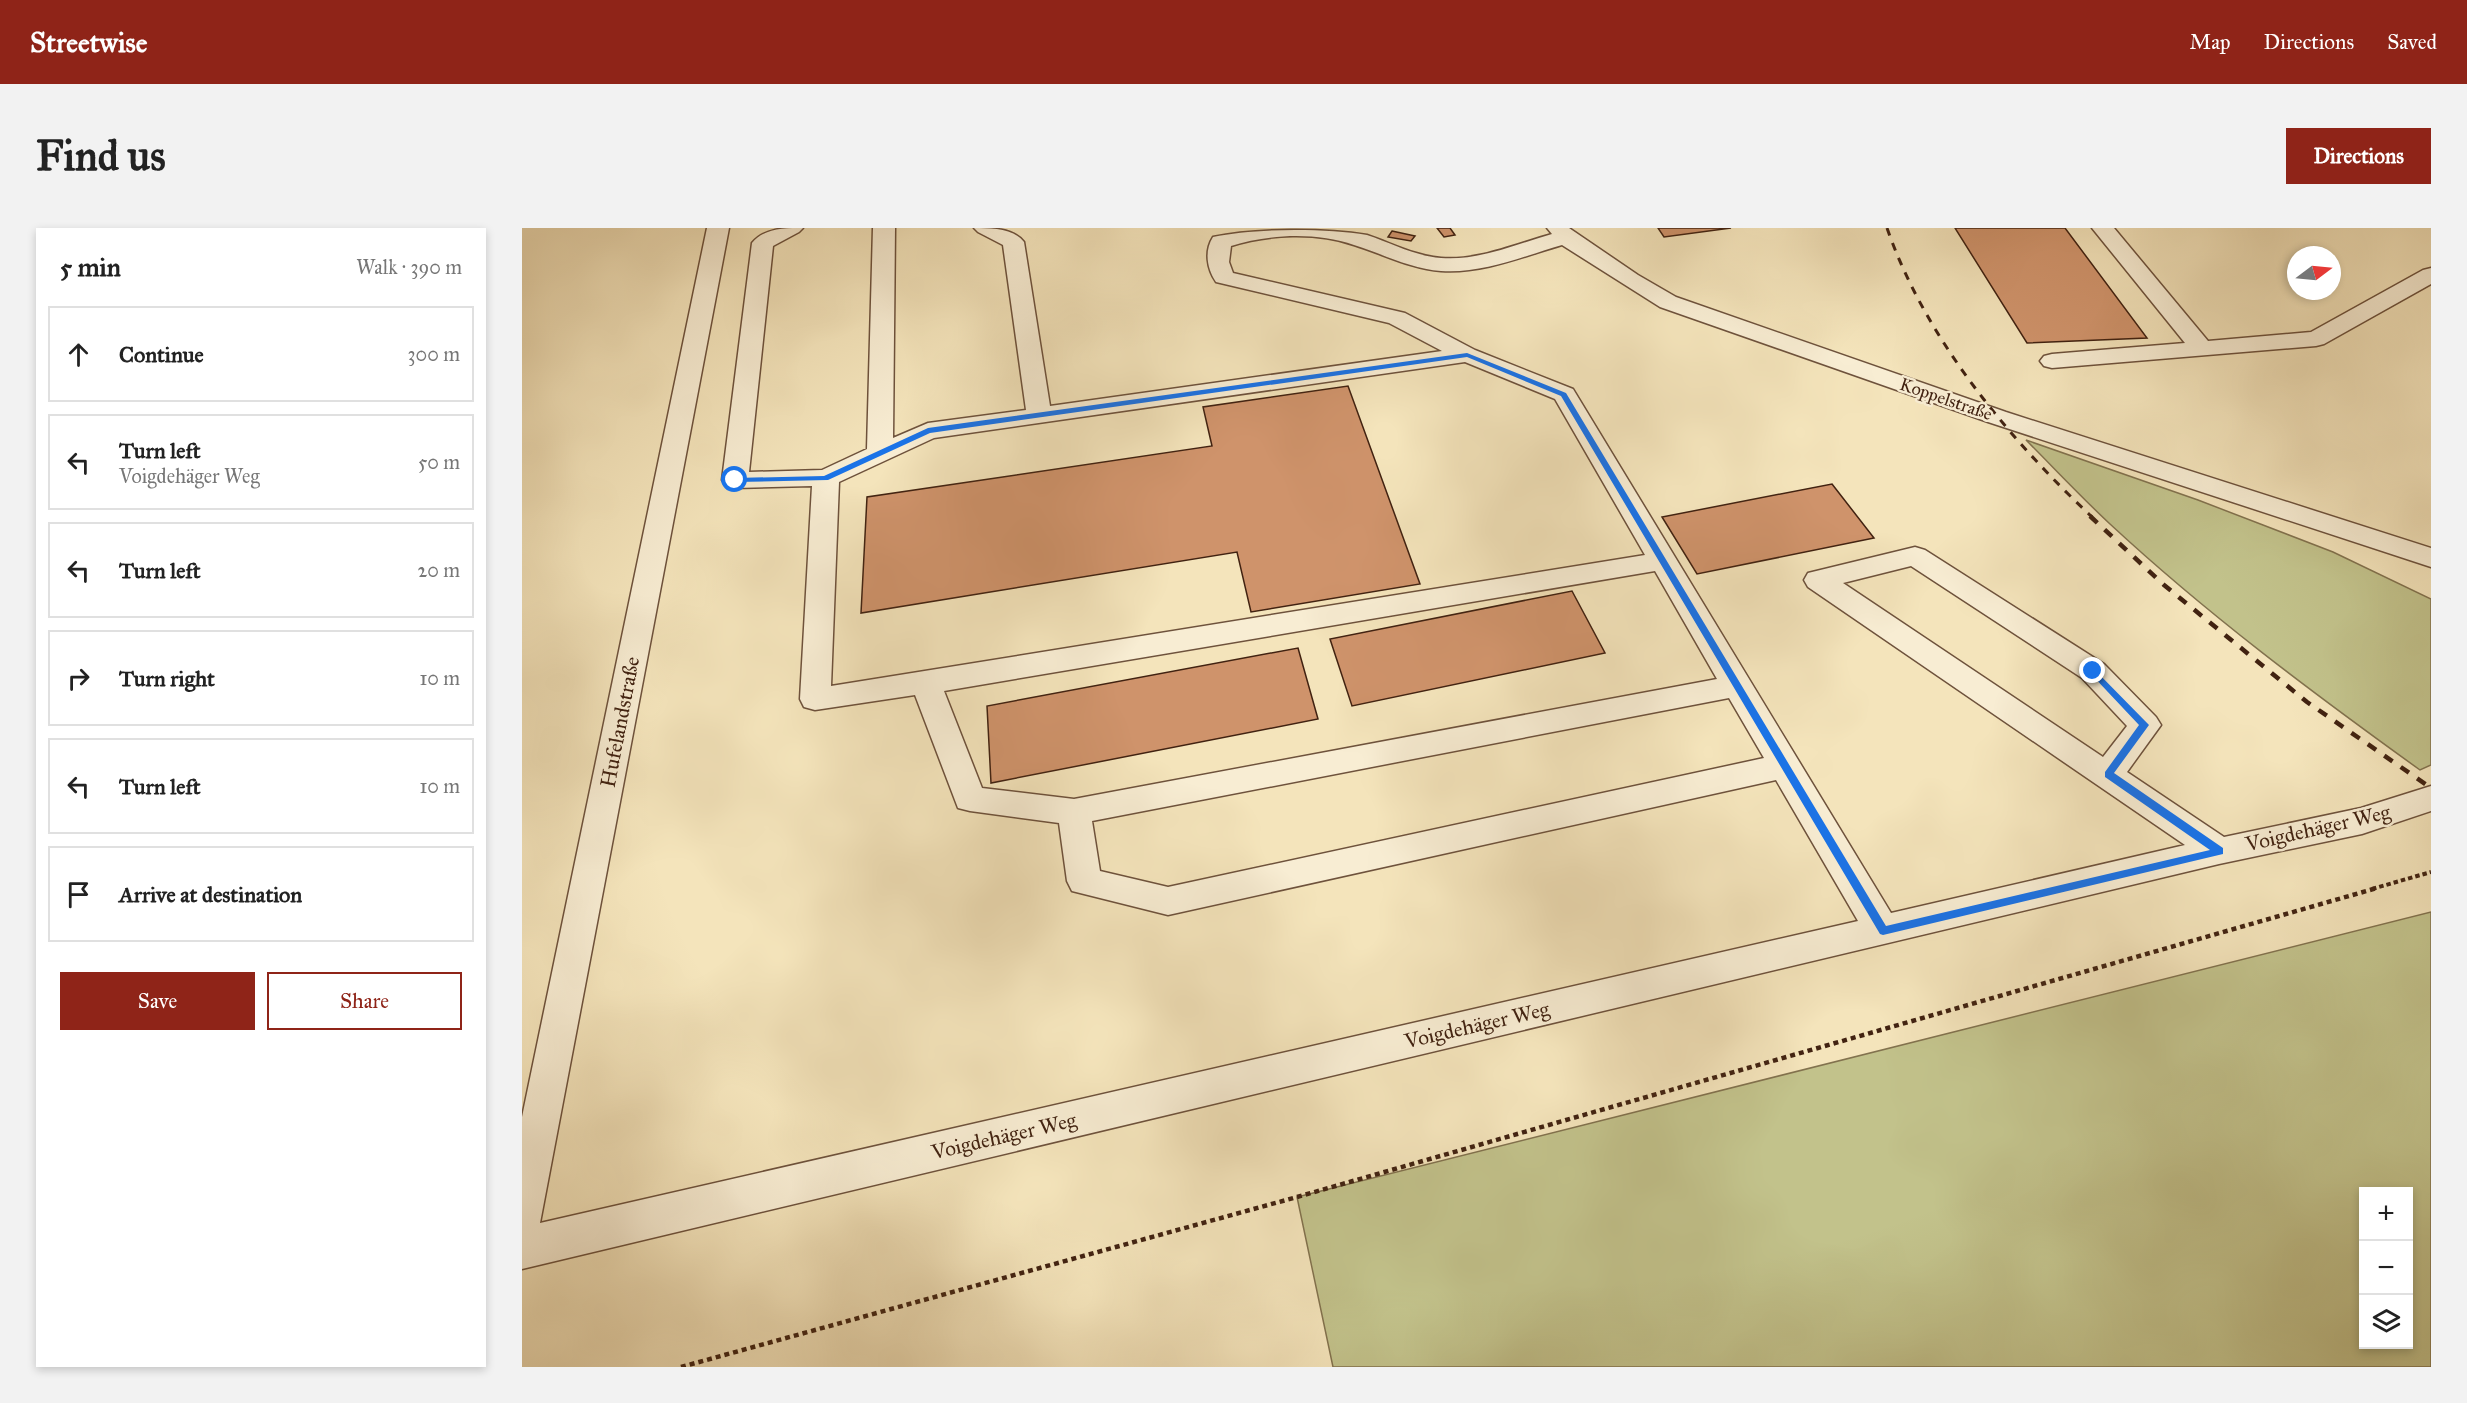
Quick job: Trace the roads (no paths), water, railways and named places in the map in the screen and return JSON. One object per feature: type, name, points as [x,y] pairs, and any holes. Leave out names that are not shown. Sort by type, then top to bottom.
[{"type":"street","name":"Hufelandstraße","points":[[522,1216],[718,228]]},
{"type":"street","points":[[792,228],[764,243],[735,480],[826,478],[928,431],[1467,355]]},
{"type":"street","points":[[880,453],[884,228]]},
{"type":"street","points":[[985,228],[1013,242],[1039,415]]},
{"type":"street","points":[[2103,228],[2203,350]]},
{"type":"street","points":[[1562,232],[1479,261],[1453,265],[1428,262],[1390,252],[1348,236],[1272,230],[1244,233],[1221,242],[1218,262],[1224,277],[1397,318],[1467,355],[1564,394],[1735,686],[1883,931]]},
{"type":"street","name":"Koppelstraße","points":[[1562,232],[1630,280],[1668,302],[1996,417],[2352,532]]},
{"type":"street","points":[[2052,362],[2316,339],[2431,275]]},
{"type":"street","points":[[826,478],[815,699],[926,683],[1661,561]]},
{"type":"street","points":[[2352,532],[2431,558]]},
{"type":"street","points":[[2352,532],[2431,579]]},
{"type":"street","points":[[2108,774],[2145,725],[2093,671],[1915,556],[1818,580],[2220,851]]},
{"type":"street","points":[[926,683],[970,799],[1074,812],[1735,686]]},
{"type":"street","points":[[1074,812],[1084,881],[1168,902],[1784,766]]},
{"type":"street","name":"Voigdehäger Weg","points":[[522,1248],[2220,851],[2362,820],[2431,798]]},
{"type":"railway","points":[[1887,228],[1903,269],[1923,308],[1946,347],[1972,384],[2030,454],[2092,517]]},
{"type":"railway","points":[[2090,516],[2164,585],[2307,702],[2431,788]]}]
